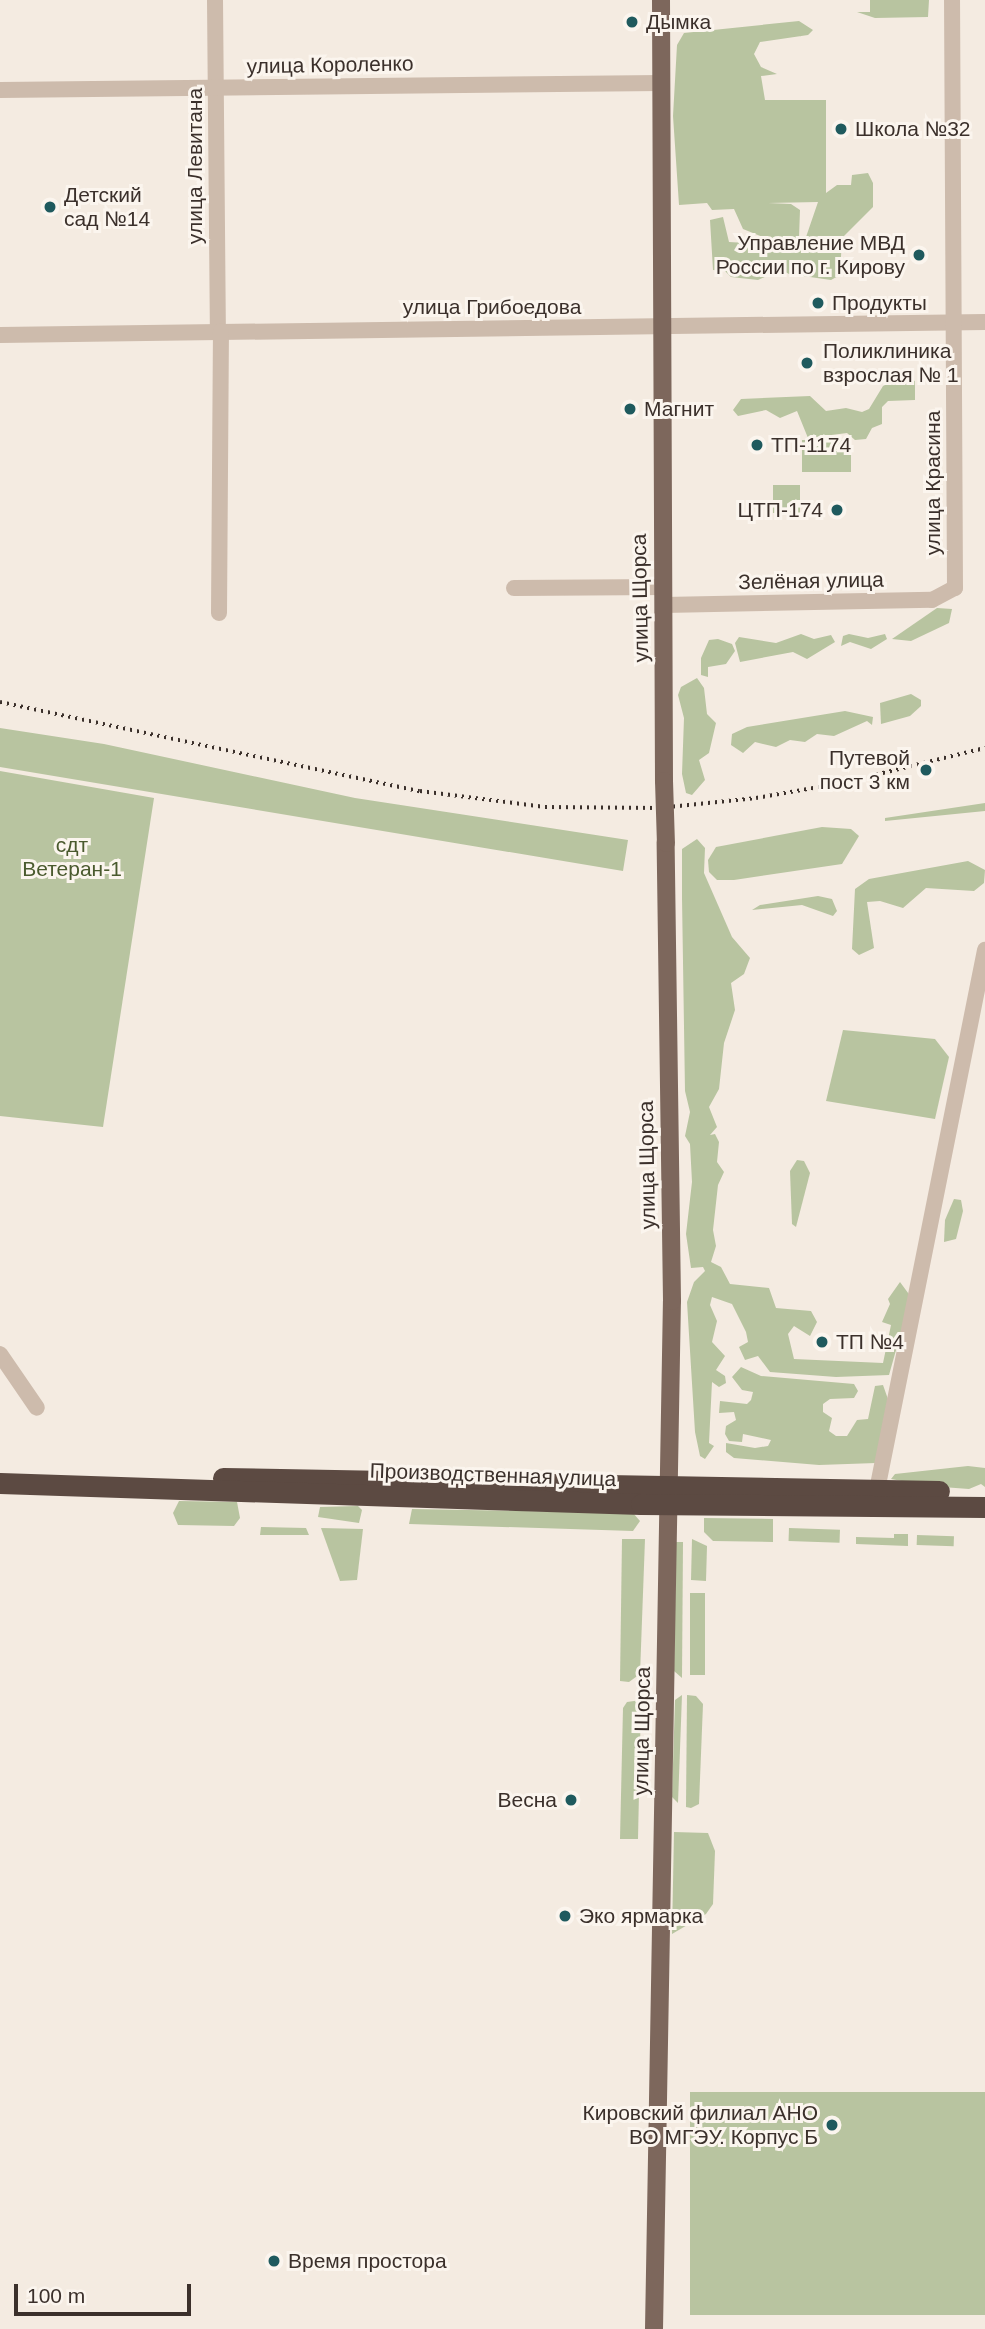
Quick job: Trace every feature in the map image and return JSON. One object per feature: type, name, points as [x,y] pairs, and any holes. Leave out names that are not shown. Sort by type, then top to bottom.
[{"type":"highway","name":"Производственная улица","points":[[0,1473],[985,1507]]},
{"type":"highway","name":"Производственная улица","points":[[0,1483],[669,1495],[877,1490],[985,1493]]},
{"type":"main road","name":"улица Щорса","points":[[654,2329],[672,1301],[659,327],[661,0]]},
{"type":"street","name":"улица Левитана","points":[[215,0],[220,331],[219,613]]},
{"type":"street","name":"улица Красина","points":[[952,0],[956,588]]},
{"type":"street","name":"улица Короленко","points":[[0,90],[661,83]]},
{"type":"street","name":"улица Грибоедова","points":[[0,335],[985,322]]},
{"type":"street","name":"Зелёная улица","points":[[514,589],[664,596],[932,600],[956,588]]},
{"type":"street","points":[[877,1490],[985,950]]},
{"type":"street","points":[[0,1354],[37,1408]]},
{"type":"green space","points":[[870,0],[929,0],[928,17],[875,18],[857,12],[870,12]]},
{"type":"green space","points":[[799,21],[813,30],[808,35],[760,42],[754,54],[761,67],[777,74],[761,76],[765,100],[826,100],[826,193],[837,185],[851,185],[852,175],[868,173],[873,183],[873,207],[842,238],[840,275],[831,280],[789,274],[771,264],[769,275],[758,280],[731,277],[725,271],[713,270],[710,220],[723,217],[729,242],[764,244],[765,238],[743,229],[734,209],[712,210],[707,203],[679,205],[673,116],[677,45],[684,33]],"holes":[[[818,202],[806,237],[799,238],[800,210],[791,204],[768,203]]]},
{"type":"green space","points":[[903,376],[915,381],[915,400],[888,401],[882,407],[882,424],[872,428],[866,439],[855,440],[847,433],[808,438],[797,411],[780,418],[766,410],[738,416],[733,410],[741,399],[810,396],[826,411],[846,408],[862,412],[869,409],[883,386]]},
{"type":"green space","points":[[802,440],[851,440],[851,472],[802,472]]},
{"type":"green space","points":[[773,485],[800,485],[800,513],[773,513]]},
{"type":"green space","points":[[937,608],[952,609],[949,623],[911,641],[892,639]]},
{"type":"green space","points":[[801,634],[814,639],[831,635],[835,642],[807,659],[793,652],[740,662],[735,643],[739,637],[776,643]]},
{"type":"green space","points":[[849,634],[868,638],[885,634],[887,639],[871,649],[850,642],[841,646],[843,636]]},
{"type":"green space","points":[[718,639],[732,644],[735,651],[726,664],[708,667],[708,677],[701,675],[701,658],[709,640]]},
{"type":"green space","points":[[697,678],[704,688],[707,714],[716,723],[709,753],[699,760],[705,780],[692,795],[686,793],[682,774],[684,718],[678,695],[681,687]]},
{"type":"green space","points":[[911,694],[921,700],[921,706],[910,716],[881,724],[880,703]]},
{"type":"green space","points":[[845,711],[873,717],[872,725],[867,721],[834,736],[817,734],[805,742],[790,740],[776,747],[755,742],[743,753],[731,745],[732,734],[747,727]]},
{"type":"green space","points":[[0,728],[104,744],[355,798],[628,840],[623,871],[0,767]]},
{"type":"green space","name":"сдт Ветеран-1","points":[[0,771],[154,798],[103,1127],[0,1116]]},
{"type":"green space","points":[[985,803],[985,811],[885,821],[885,818]]},
{"type":"green space","points":[[822,827],[851,829],[859,836],[842,864],[734,880],[717,880],[709,872],[708,860],[716,847]]},
{"type":"green space","points":[[697,839],[705,848],[704,873],[732,937],[750,958],[744,974],[731,983],[735,1010],[724,1043],[719,1089],[709,1107],[717,1127],[710,1135],[715,1134],[719,1142],[717,1162],[724,1172],[718,1185],[713,1230],[716,1246],[711,1262],[721,1267],[730,1284],[769,1288],[776,1308],[811,1311],[817,1322],[810,1336],[794,1326],[788,1334],[794,1359],[883,1363],[891,1325],[882,1322],[890,1304],[888,1299],[900,1282],[911,1297],[889,1375],[836,1377],[770,1372],[758,1356],[745,1360],[739,1347],[748,1342],[746,1332],[732,1304],[712,1297],[710,1305],[717,1321],[712,1342],[725,1356],[716,1370],[725,1376],[726,1383],[719,1387],[712,1382],[709,1443],[714,1446],[705,1459],[700,1456],[695,1432],[687,1302],[694,1282],[705,1271],[703,1267],[691,1268],[686,1234],[692,1182],[690,1144],[685,1136],[690,1112],[685,1091],[682,849]]},
{"type":"green space","points":[[968,861],[985,870],[984,883],[974,891],[926,888],[903,908],[880,901],[867,902],[874,948],[859,955],[852,949],[855,889],[869,879]]},
{"type":"green space","points":[[818,896],[832,899],[837,911],[833,916],[802,905],[752,910],[760,905]]},
{"type":"green space","points":[[843,1030],[935,1039],[949,1057],[935,1119],[826,1101]]},
{"type":"green space","points":[[797,1160],[804,1161],[810,1173],[796,1227],[792,1224],[790,1171]]},
{"type":"green space","points":[[954,1199],[961,1200],[963,1211],[956,1239],[944,1242],[945,1220]]},
{"type":"green space","points":[[741,1367],[761,1376],[854,1384],[858,1391],[854,1398],[830,1399],[823,1404],[823,1412],[832,1418],[829,1431],[836,1436],[847,1436],[857,1420],[868,1419],[875,1386],[883,1385],[889,1402],[876,1463],[819,1465],[734,1458],[726,1452],[726,1443],[755,1448],[768,1446],[771,1440],[743,1434],[742,1442],[729,1441],[725,1434],[726,1426],[736,1420],[734,1412],[719,1413],[720,1401],[747,1404],[753,1392],[742,1390],[732,1377]]},
{"type":"green space","points":[[968,1466],[985,1468],[985,1487],[981,1484],[969,1489],[929,1486],[891,1479],[895,1474]]},
{"type":"green space","points":[[179,1501],[237,1502],[240,1518],[234,1526],[178,1525],[173,1513]]},
{"type":"green space","points":[[358,1506],[362,1510],[359,1523],[318,1517],[320,1507]]},
{"type":"green space","points":[[412,1509],[633,1513],[640,1521],[633,1531],[409,1524]]},
{"type":"green space","points":[[704,1518],[773,1519],[773,1542],[713,1541],[704,1532]]},
{"type":"green space","points":[[261,1527],[306,1528],[309,1535],[260,1535]]},
{"type":"green space","points":[[321,1528],[363,1529],[357,1580],[340,1581]]},
{"type":"green space","points":[[789,1528],[840,1530],[840,1543],[789,1541]]},
{"type":"green space","points":[[894,1534],[908,1534],[908,1546],[856,1544],[856,1537],[894,1538]]},
{"type":"green space","points":[[917,1535],[954,1536],[954,1546],[917,1545]]},
{"type":"green space","points":[[622,1539],[645,1539],[640,1674],[629,1682],[620,1681]]},
{"type":"green space","points":[[692,1539],[707,1546],[706,1581],[691,1580]]},
{"type":"green space","points":[[676,1542],[683,1542],[682,1678],[674,1671]]},
{"type":"green space","points":[[690,1593],[705,1593],[705,1675],[690,1675]]},
{"type":"green space","points":[[682,1695],[678,1803],[672,1797],[675,1700]]},
{"type":"green space","points":[[687,1695],[696,1696],[703,1704],[699,1804],[691,1808],[686,1807]]},
{"type":"green space","points":[[641,1700],[638,1839],[620,1839],[623,1708],[627,1702]]},
{"type":"green space","points":[[674,1832],[708,1833],[715,1851],[713,1904],[706,1914],[672,1934]]},
{"type":"green space","points":[[690,2092],[985,2092],[985,2315],[690,2315]]},
{"type":"railway","points":[[0,702],[420,791],[545,807],[659,808],[756,798],[842,783],[985,748]]},
{"type":"place","name":"Дымка","points":[[632,22]]},
{"type":"place","name":"Школа №32","points":[[841,129]]},
{"type":"place","name":"Детский сад №14","points":[[50,207]]},
{"type":"place","name":"Управление МВД России по г. Кирову","points":[[919,255]]},
{"type":"place","name":"Продукты","points":[[818,303]]},
{"type":"place","name":"Поликлиника взрослая № 1","points":[[807,363]]},
{"type":"place","name":"Магнит","points":[[630,409]]},
{"type":"place","name":"ТП-1174","points":[[757,445]]},
{"type":"place","name":"ЦТП-174","points":[[837,510]]},
{"type":"place","name":"Путевой пост 3 км","points":[[926,770]]},
{"type":"place","name":"ТП №4","points":[[822,1342]]},
{"type":"place","name":"Весна","points":[[571,1800]]},
{"type":"place","name":"Эко ярмарка","points":[[565,1916]]},
{"type":"place","name":"Кировский филиал АНО ВО МГЭУ. Корпус Б","points":[[832,2125]]},
{"type":"place","name":"Время простора","points":[[274,2261]]}]
